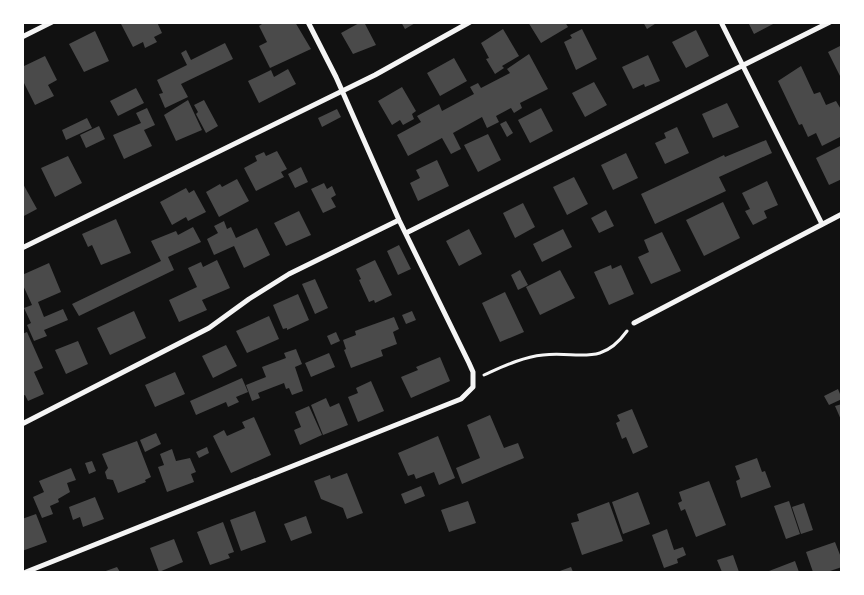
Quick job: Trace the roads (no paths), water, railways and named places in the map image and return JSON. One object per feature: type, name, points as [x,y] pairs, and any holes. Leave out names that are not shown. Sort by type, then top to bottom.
[{"type":"street","points":[[22,37],[52,22]]},
{"type":"street","points":[[26,572],[461,400],[473,387],[474,380],[469,363],[399,220],[342,92],[308,22]]},
{"type":"street","points":[[22,248],[342,92],[470,22]]},
{"type":"street","points":[[721,22],[822,224]]},
{"type":"street","points":[[406,233],[830,22]]},
{"type":"street","points":[[634,323],[842,214]]},
{"type":"street","points":[[22,424],[209,328],[249,299],[289,274],[399,220]]}]
